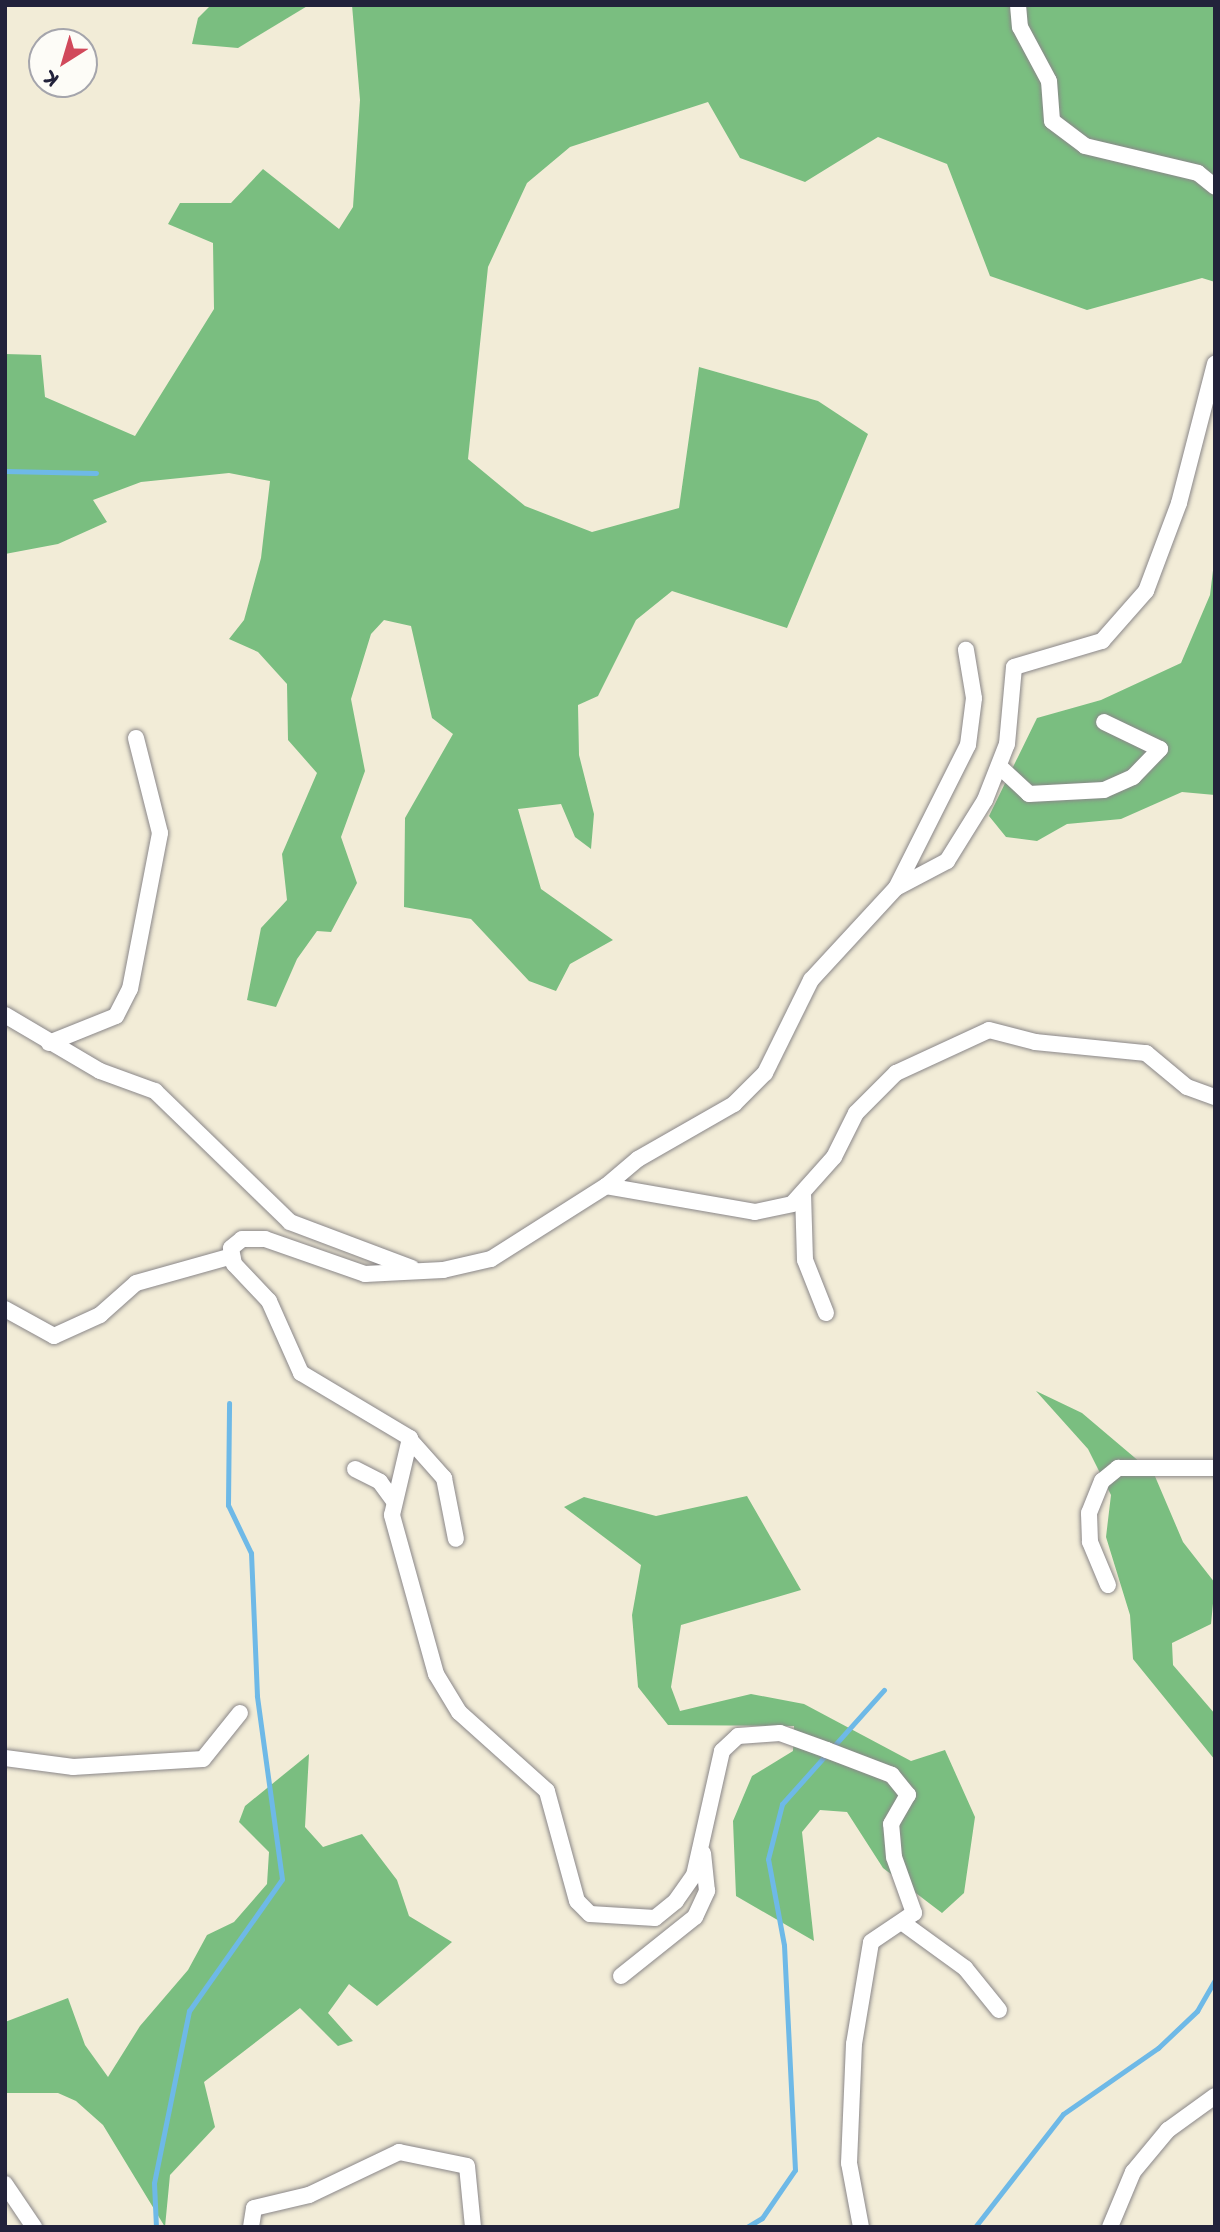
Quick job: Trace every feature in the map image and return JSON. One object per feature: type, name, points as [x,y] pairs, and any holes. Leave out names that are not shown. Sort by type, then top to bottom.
[{"type":"street","points":[[1018,5],[1020,27],[1049,81],[1052,121],[1085,146],[1198,173],[1215,187]]},
{"type":"street","points":[[896,888],[933,874],[947,861],[999,766],[1007,744],[1014,667],[1102,640],[1146,591],[1179,503],[1215,363]]},
{"type":"street","points":[[5,1309],[54,1336],[100,1315],[136,1283],[232,1256],[242,1239],[265,1238],[365,1273],[491,1259],[606,1186],[638,1159],[734,1104],[765,1073],[811,980],[896,888],[968,745],[974,698],[966,650]]},
{"type":"street","points":[[999,766],[1029,794],[1104,790],[1133,777],[1160,749],[1104,722]]},
{"type":"street","points":[[49,1043],[116,1016],[130,989],[160,833],[136,738]]},
{"type":"street","points":[[5,1015],[100,1071],[155,1091],[290,1222],[414,1269]]},
{"type":"street","points":[[606,1186],[755,1212],[792,1204],[834,1157],[856,1113],[896,1073],[955,1049],[973,1033],[989,1030],[1035,1042],[1146,1053],[1187,1087],[1215,1097]]},
{"type":"street","points":[[803,1193],[805,1260],[826,1313]]},
{"type":"street","points":[[232,1256],[269,1301],[301,1373],[411,1441],[444,1478],[456,1539]]},
{"type":"street","points":[[411,1441],[394,1501],[400,1553],[436,1674],[459,1712],[547,1791],[576,1901],[590,1914],[655,1918],[694,1875],[702,1844],[713,1774],[722,1751],[738,1736],[780,1733],[872,1766],[908,1794],[891,1824],[894,1857],[912,1895],[914,1913],[903,1923],[871,1942],[866,1953],[853,2044],[849,2163],[861,2227]]},
{"type":"street","points":[[1108,1585],[1090,1542],[1089,1513],[1102,1481],[1118,1468],[1215,1468]]},
{"type":"street","points":[[355,1469],[380,1482],[394,1501]]},
{"type":"street","points":[[5,1758],[73,1767],[203,1759],[240,1713]]},
{"type":"street","points":[[621,1976],[695,1917],[707,1891],[702,1844]]},
{"type":"street","points":[[903,1923],[965,1968],[999,2010]]},
{"type":"street","points":[[1110,2227],[1133,2172],[1168,2130],[1215,2096]]},
{"type":"street","points":[[251,2227],[254,2208],[309,2195],[399,2152],[467,2166],[473,2227]]},
{"type":"street","points":[[5,2184],[34,2227]]},
{"type":"green space","points":[[211,5],[309,5],[238,48],[192,44],[198,18]]},
{"type":"green space","points":[[352,5],[1215,5],[1215,282],[1202,278],[1087,310],[990,276],[947,164],[878,137],[805,182],[740,158],[708,102],[570,147],[527,183],[488,267],[468,459],[525,506],[592,532],[679,508],[699,367],[818,401],[868,434],[787,628],[672,591],[636,620],[598,696],[578,705],[579,755],[594,814],[591,849],[575,837],[561,804],[518,809],[541,889],[613,940],[570,964],[556,991],[529,981],[471,919],[404,907],[405,818],[453,734],[432,718],[411,626],[384,620],[371,634],[351,699],[365,771],[341,837],[357,883],[331,932],[317,931],[297,959],[276,1007],[247,1000],[261,928],[287,900],[282,854],[317,773],[288,740],[287,684],[258,652],[229,639],[244,620],[261,558],[270,481],[229,473],[141,482],[93,500],[107,522],[58,544],[5,554],[5,354],[41,355],[45,397],[135,436],[214,309],[213,243],[168,224],[180,203],[231,203],[263,169],[339,229],[353,207],[360,100]]},
{"type":"green space","points":[[1215,554],[1215,795],[1182,792],[1121,819],[1067,824],[1037,841],[1006,837],[989,816],[1037,718],[1101,700],[1181,663],[1210,595]]},
{"type":"green space","points":[[1036,1391],[1082,1413],[1154,1474],[1183,1542],[1215,1583],[1211,1624],[1172,1643],[1173,1665],[1215,1714],[1215,1760],[1133,1659],[1130,1615],[1106,1537],[1111,1495],[1088,1449]]},
{"type":"green space","points":[[747,1496],[801,1590],[681,1625],[671,1687],[680,1711],[751,1694],[804,1704],[911,1761],[945,1750],[975,1817],[964,1893],[942,1913],[883,1868],[847,1812],[820,1810],[802,1832],[814,1941],[736,1896],[733,1821],[752,1776],[793,1751],[794,1726],[668,1725],[638,1687],[632,1615],[641,1565],[564,1507],[584,1497],[656,1516]]},
{"type":"green space","points":[[309,1754],[305,1827],[323,1847],[362,1834],[397,1880],[409,1916],[452,1942],[377,2006],[349,1984],[328,2013],[353,2041],[338,2046],[300,2008],[204,2082],[215,2127],[170,2175],[165,2227],[103,2125],[76,2101],[58,2093],[5,2093],[5,2022],[68,1998],[85,2045],[108,2077],[140,2026],[188,1970],[207,1935],[234,1922],[267,1884],[269,1852],[239,1822],[245,1806]]},
{"type":"waterway","points":[[5,471],[96,473]]},
{"type":"waterway","points":[[156,2227],[154,2183],[189,2011],[282,1879],[257,1696],[251,1553],[228,1505],[229,1403]]},
{"type":"waterway","points":[[747,2227],[762,2218],[795,2170],[784,1945],[768,1859],[782,1804],[884,1690]]},
{"type":"waterway","points":[[975,2227],[1063,2114],[1158,2048],[1197,2011],[1215,1980]]}]
